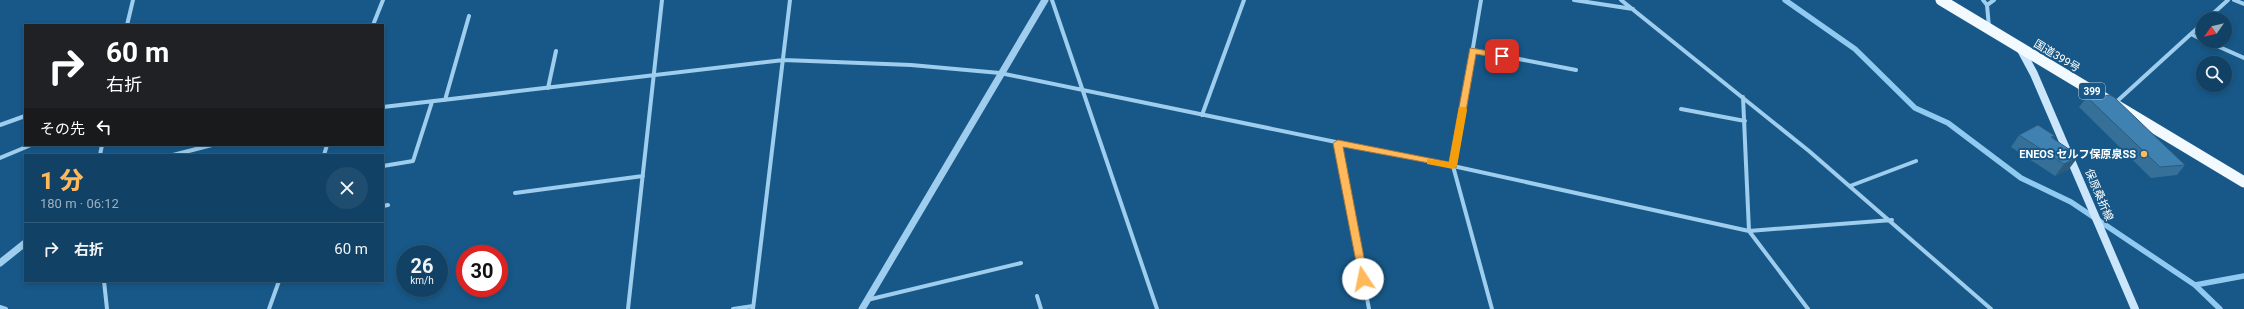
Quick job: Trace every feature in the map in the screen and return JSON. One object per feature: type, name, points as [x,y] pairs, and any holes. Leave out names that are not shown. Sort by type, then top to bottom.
[{"type":"highway","name":"国道399号","points":[[1941,0],[2244,182]]},
{"type":"main road","name":"保原桑折線","points":[[2019,47],[2034,74],[2135,309]]},
{"type":"street","points":[[127,24],[133,0]]},
{"type":"street","points":[[373,24],[383,0]]},
{"type":"street","points":[[628,309],[662,0]]},
{"type":"street","points":[[733,309],[753,308],[790,0]]},
{"type":"street","points":[[862,309],[1000,73],[1045,0]]},
{"type":"street","points":[[1052,0],[1085,92],[1157,309]]},
{"type":"street","points":[[1202,115],[1244,0]]},
{"type":"street","points":[[1481,0],[1453,166],[1492,309]]},
{"type":"street","points":[[1574,0],[1633,9]]},
{"type":"street","points":[[1621,0],[1743,97],[1892,220],[1991,309]]},
{"type":"street","points":[[1983,0],[1987,5],[1989,29]]},
{"type":"street","points":[[1987,5],[1994,0]]},
{"type":"street","points":[[2215,12],[2228,0]]},
{"type":"street","points":[[2234,0],[2244,4]]},
{"type":"street","points":[[445,100],[469,16]]},
{"type":"street","points":[[2114,104],[2196,29]]},
{"type":"street","points":[[2191,34],[2196,36]]},
{"type":"street","points":[[2222,48],[2244,58]]},
{"type":"street","points":[[1472,50],[1576,70]]},
{"type":"street","points":[[548,88],[556,51]]},
{"type":"street","points":[[384,107],[784,60],[863,62],[1000,73],[1085,92],[1453,166],[1750,231],[1892,220]]},
{"type":"street","points":[[1743,97],[1750,231],[1808,309]]},
{"type":"street","points":[[384,166],[413,161],[432,102]]},
{"type":"street","points":[[1681,109],[1744,121]]},
{"type":"street","points":[[0,125],[24,116]]},
{"type":"street","points":[[1338,143],[1369,309]]},
{"type":"street","points":[[0,158],[29,146]]},
{"type":"street","points":[[177,154],[208,146]]},
{"type":"street","points":[[1850,186],[1916,161]]},
{"type":"street","points":[[515,193],[643,176]]},
{"type":"street","points":[[0,263],[24,244]]},
{"type":"street","points":[[867,301],[1020,263]]},
{"type":"street","points":[[104,282],[107,309]]},
{"type":"street","points":[[269,309],[279,282]]},
{"type":"street","points":[[1037,296],[1041,309]]},
{"type":"street","points":[[0,307],[6,309]]},
{"type":"building","points":[[2110,95],[2114,97],[2185,165],[2160,167],[2087,97]]},
{"type":"building","points":[[2038,125],[2055,136],[2051,137],[2076,154],[2078,157],[2064,164],[2019,135]]},
{"type":"waterway","points":[[1785,0],[1855,49],[1915,108],[1948,123],[2021,178],[2071,202],[2195,285]]},
{"type":"waterway","points":[[2195,285],[2244,276]]},
{"type":"waterway","points":[[2195,285],[2220,309]]},
{"type":"slow traffic","points":[[1430,161],[1453,166],[1462,110]]},
{"type":"place","name":"ENEOS セルフ保原泉SS","points":[[2144,154]]},
{"type":"route","points":[[1363,279],[1338,143],[1453,166],[1472,50],[1502,56]]}]
